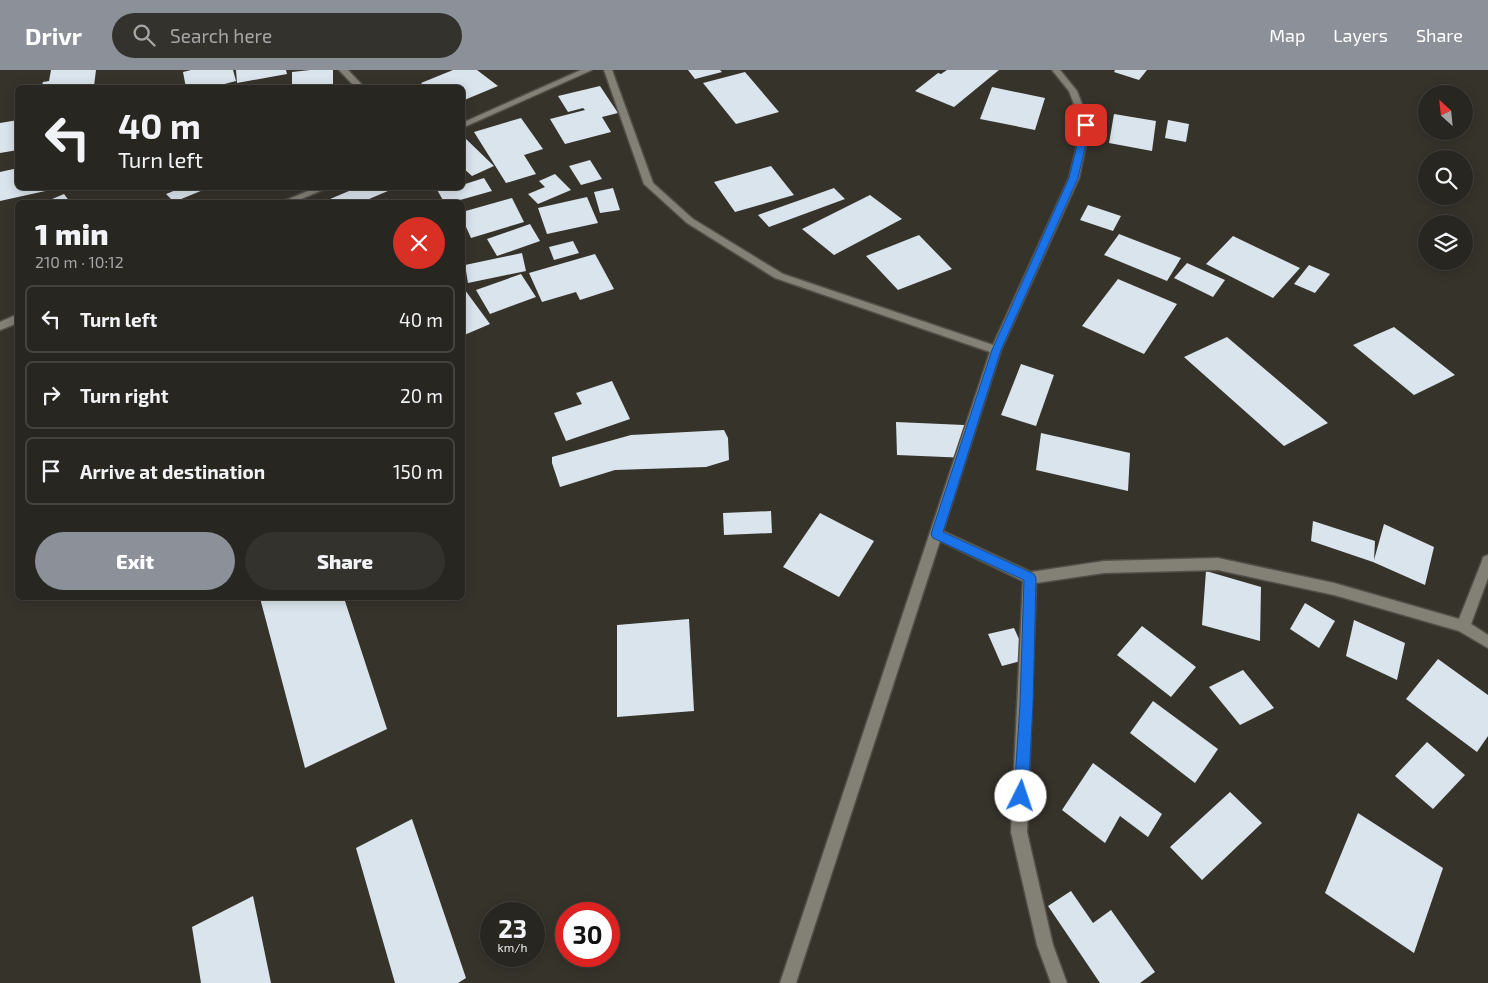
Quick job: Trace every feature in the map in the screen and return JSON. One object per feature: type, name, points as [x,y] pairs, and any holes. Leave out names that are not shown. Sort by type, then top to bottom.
[{"type":"street","points":[[343,70],[357,85]]},
{"type":"street","points":[[465,125],[588,70]]},
{"type":"street","points":[[608,70],[649,184],[690,221],[780,276],[996,350]]},
{"type":"street","points":[[788,983],[996,350],[1074,178],[1086,125],[1073,91],[1056,70]]},
{"type":"street","points":[[292,200],[317,190]]},
{"type":"street","points":[[0,326],[15,319]]},
{"type":"street","points":[[937,534],[1030,578],[1104,567],[1218,564],[1334,589],[1462,626],[1488,642]]},
{"type":"street","points":[[1462,626],[1488,561]]},
{"type":"street","points":[[1030,578],[1026,704],[1018,832],[1044,944],[1059,983]]},
{"type":"building","points":[[51,70],[96,70],[94,85],[42,85],[43,82],[49,81]]},
{"type":"building","points":[[191,70],[233,70],[236,81],[221,85],[185,85],[183,72]]},
{"type":"building","points":[[236,70],[286,70],[287,74],[237,83]]},
{"type":"building","points":[[333,70],[333,85],[292,85],[292,72]]},
{"type":"building","points":[[453,70],[477,70],[498,86],[465,100],[465,85],[423,85],[421,83]]},
{"type":"building","points":[[688,70],[720,70],[722,72],[695,79]]},
{"type":"building","points":[[947,70],[999,70],[954,107],[915,91],[938,73],[941,74]]},
{"type":"building","points":[[1115,70],[1147,70],[1139,80],[1114,72]]},
{"type":"building","points":[[745,72],[779,112],[736,124],[703,83]]},
{"type":"building","points":[[600,86],[618,113],[602,117],[611,132],[565,144],[550,119],[585,110],[583,108],[568,112],[558,96]]},
{"type":"building","points":[[992,87],[1045,98],[1035,130],[980,119]]},
{"type":"building","points":[[1114,114],[1156,121],[1152,151],[1109,143]]},
{"type":"building","points":[[521,118],[543,149],[524,155],[536,174],[506,183],[474,132]]},
{"type":"building","points":[[15,120],[15,150],[0,153],[0,123]]},
{"type":"building","points":[[1168,120],[1189,124],[1186,142],[1165,138]]},
{"type":"building","points":[[465,140],[494,166],[472,176],[465,170]]},
{"type":"building","points":[[590,160],[602,179],[581,185],[569,166]]},
{"type":"building","points":[[771,166],[794,195],[735,212],[714,182]]},
{"type":"building","points":[[15,169],[15,190],[50,190],[0,201],[0,172]]},
{"type":"building","points":[[555,174],[571,190],[538,204],[528,194],[545,187],[539,181]]},
{"type":"building","points":[[484,178],[492,191],[460,200],[443,200],[437,190],[465,190],[465,184]]},
{"type":"building","points":[[613,188],[620,210],[600,213],[594,192]]},
{"type":"building","points":[[834,188],[845,199],[769,227],[758,215]]},
{"type":"building","points":[[176,190],[203,190],[179,200],[172,200],[166,194]]},
{"type":"building","points":[[351,190],[390,190],[367,200],[328,200]]},
{"type":"building","points":[[64,194],[68,200],[50,200]]},
{"type":"building","points":[[870,195],[902,219],[834,255],[802,229]]},
{"type":"building","points":[[587,197],[598,223],[547,234],[538,208]]},
{"type":"building","points":[[512,198],[524,222],[471,238],[465,225],[465,211]]},
{"type":"building","points":[[1088,205],[1121,216],[1113,231],[1080,220]]},
{"type":"building","points":[[530,224],[540,241],[497,256],[487,239]]},
{"type":"building","points":[[1119,234],[1181,258],[1167,281],[1104,255]]},
{"type":"building","points":[[919,235],[952,269],[898,290],[866,256]]},
{"type":"building","points":[[1233,236],[1300,268],[1273,298],[1206,264]]},
{"type":"building","points":[[573,241],[579,253],[554,260],[549,247]]},
{"type":"building","points":[[522,253],[526,271],[468,283],[465,265]]},
{"type":"building","points":[[595,254],[614,289],[580,300],[576,292],[542,302],[529,273]]},
{"type":"building","points":[[1187,263],[1225,280],[1213,297],[1174,278]]},
{"type":"building","points":[[1309,265],[1330,274],[1315,293],[1294,284]]},
{"type":"building","points":[[521,274],[536,297],[490,314],[476,290]]},
{"type":"building","points":[[1118,279],[1177,304],[1144,354],[1082,326]]},
{"type":"building","points":[[465,290],[490,324],[465,335]]},
{"type":"building","points":[[1394,327],[1455,375],[1414,395],[1353,345]]},
{"type":"building","points":[[1227,337],[1328,423],[1284,446],[1184,357]]},
{"type":"building","points":[[1021,364],[1054,375],[1036,426],[1001,415]]},
{"type":"building","points":[[612,381],[630,419],[566,441],[554,413],[582,404],[576,393]]},
{"type":"building","points":[[896,422],[964,425],[968,458],[897,455]]},
{"type":"building","points":[[724,430],[728,438],[729,460],[706,467],[615,470],[560,487],[552,463],[552,457],[631,435]]},
{"type":"building","points":[[1041,433],[1130,453],[1128,491],[1036,470]]},
{"type":"building","points":[[771,511],[772,533],[724,535],[723,513]]},
{"type":"building","points":[[820,513],[874,541],[839,597],[783,567]]},
{"type":"building","points":[[1313,521],[1375,541],[1374,560],[1384,524],[1434,547],[1425,585],[1373,562],[1311,541]]},
{"type":"building","points":[[1206,571],[1261,587],[1260,641],[1202,625]]},
{"type":"building","points":[[261,600],[345,600],[387,729],[305,768]]},
{"type":"building","points":[[1305,603],[1335,621],[1319,648],[1290,629]]},
{"type":"building","points":[[689,619],[694,711],[617,717],[617,625]]},
{"type":"building","points":[[1354,620],[1405,643],[1397,680],[1346,656]]},
{"type":"building","points":[[1142,626],[1196,667],[1171,697],[1117,655]]},
{"type":"building","points":[[1014,628],[1028,659],[1002,666],[988,634]]},
{"type":"building","points":[[1438,659],[1488,695],[1488,736],[1477,752],[1406,699]]},
{"type":"building","points":[[1243,670],[1274,708],[1240,725],[1209,687]]},
{"type":"building","points":[[1153,701],[1218,749],[1195,783],[1130,733]]},
{"type":"building","points":[[1427,742],[1465,775],[1433,809],[1395,776]]},
{"type":"building","points":[[1093,763],[1162,814],[1148,837],[1120,816],[1105,843],[1062,810]]},
{"type":"building","points":[[1230,792],[1262,823],[1202,880],[1170,847]]},
{"type":"building","points":[[1358,813],[1443,868],[1414,953],[1325,893]]},
{"type":"building","points":[[412,819],[466,978],[458,983],[395,983],[356,848]]},
{"type":"building","points":[[1071,891],[1093,923],[1111,910],[1155,972],[1140,983],[1100,983],[1048,906]]},
{"type":"building","points":[[253,896],[271,983],[201,983],[192,927]]},
{"type":"route","points":[[1021,796],[1030,578],[937,534],[996,350],[1074,178],[1086,125]]}]
